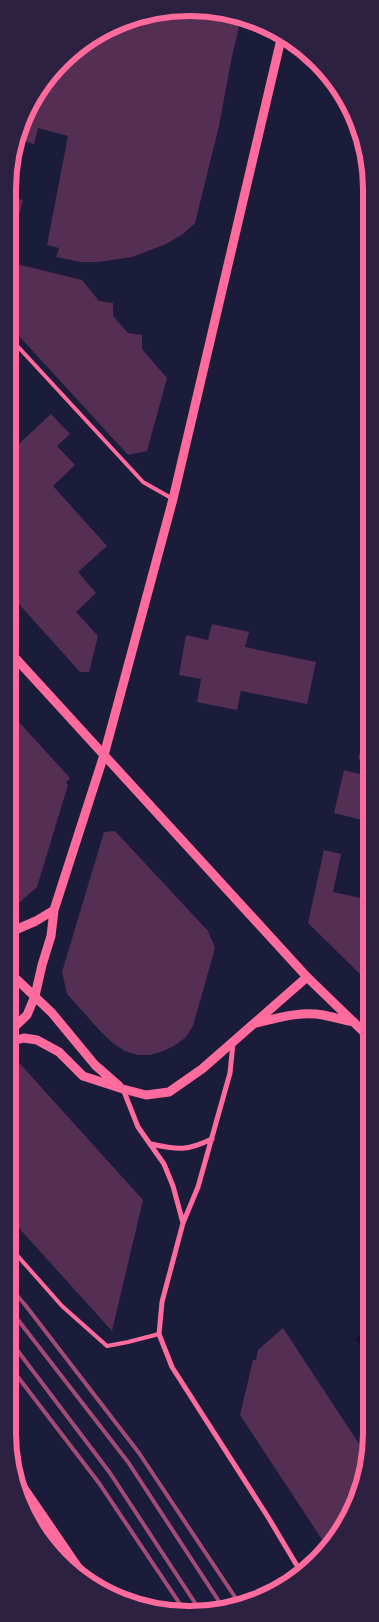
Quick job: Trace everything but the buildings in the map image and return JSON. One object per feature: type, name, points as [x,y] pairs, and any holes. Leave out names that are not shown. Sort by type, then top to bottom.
[{"type":"main road","points":[[28,1494],[73,1561]]},
{"type":"street","points":[[16,1025],[26,1014],[36,996],[42,965],[51,936],[54,910],[104,755],[173,500],[280,42]]},
{"type":"street","points":[[16,659],[306,977],[363,1031]]},
{"type":"street","points":[[16,930],[36,921],[54,910]]},
{"type":"street","points":[[16,977],[36,996],[95,1065],[123,1089],[138,1127],[164,1164],[173,1186],[183,1223]]},
{"type":"street","points":[[16,1040],[24,1038],[37,1040],[59,1052],[83,1076],[146,1096],[169,1092],[189,1079],[306,977]]},
{"type":"street","points":[[253,1024],[283,1016],[302,1014],[321,1014],[354,1022]]},
{"type":"street","points":[[233,1042],[230,1073],[212,1139],[198,1187],[183,1223],[162,1302],[159,1334],[172,1367],[298,1568]]},
{"type":"street","points":[[151,1144],[182,1150],[212,1139]]},
{"type":"lane","points":[[16,345],[143,482],[173,500]]},
{"type":"lane","points":[[16,1254],[62,1306],[107,1346],[159,1334]]},
{"type":"shaded area","points":[[363,1331],[363,1348],[355,1339]]},
{"type":"railway","points":[[16,1294],[139,1453],[237,1599]]},
{"type":"railway","points":[[16,1317],[128,1462],[220,1603]]},
{"type":"railway","points":[[16,1349],[110,1473],[196,1605]]},
{"type":"railway","points":[[16,1374],[99,1483],[181,1605]]}]
